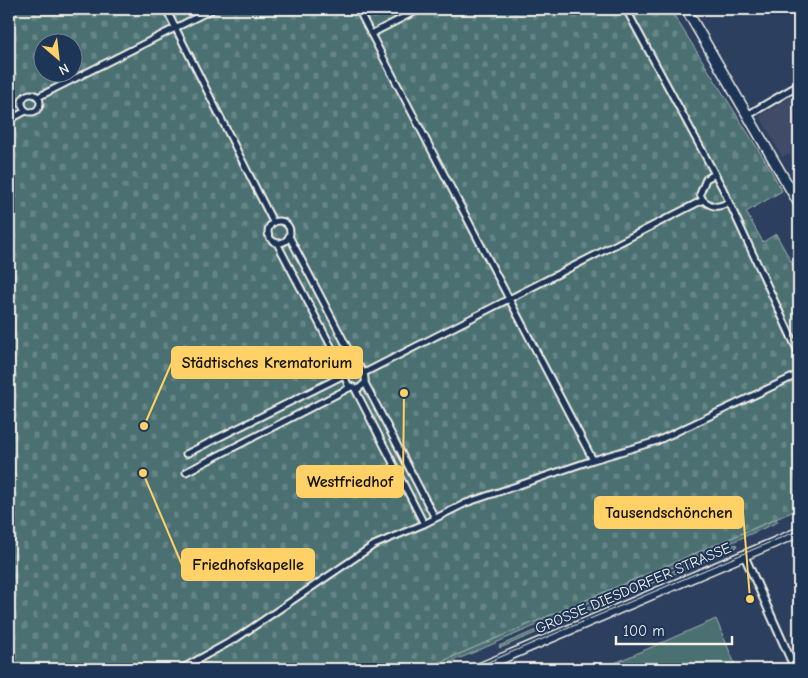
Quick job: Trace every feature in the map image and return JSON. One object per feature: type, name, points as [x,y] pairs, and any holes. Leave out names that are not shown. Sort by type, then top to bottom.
[{"type":"main road","points":[[686,9],[799,204]]},
{"type":"main road","name":"GROSSE DIESDORFER STRASSE","points":[[477,669],[799,532]]},
{"type":"street","points":[[166,9],[273,222]]},
{"type":"street","points":[[38,97],[213,9]]},
{"type":"street","points":[[358,9],[593,460]]},
{"type":"street","points":[[371,34],[420,9]]},
{"type":"street","points":[[626,9],[715,174],[751,247],[799,354]]},
{"type":"street","points":[[748,114],[799,85]]},
{"type":"street","points":[[9,120],[26,111],[33,112],[39,108],[40,100],[36,94],[30,93],[23,97],[22,104],[26,111]]},
{"type":"street","points":[[715,174],[706,179],[700,194],[703,200],[711,206],[720,207],[729,202]]},
{"type":"street","points":[[364,373],[703,200]]},
{"type":"street","points":[[289,236],[283,242],[277,243],[271,240],[268,228],[273,222],[280,220],[287,225],[290,232],[289,236],[356,364],[364,373],[365,384],[435,518]]},
{"type":"street","points":[[277,243],[344,373],[346,382],[353,388],[424,524]]},
{"type":"street","points":[[186,454],[344,373],[348,366],[356,364]]},
{"type":"street","points":[[181,669],[237,638],[374,545],[424,524],[466,503],[656,441],[799,374]]},
{"type":"street","points":[[186,472],[353,388],[358,389],[365,384]]},
{"type":"street","points":[[744,555],[795,669]]},
{"type":"shaded area","points":[[799,92],[799,186],[791,172],[795,165],[789,154],[782,157],[760,116]]},
{"type":"green space","points":[[9,9],[670,9],[768,165],[782,191],[746,212],[763,242],[776,234],[799,276],[799,509],[424,669],[9,669]]},
{"type":"green space","points":[[776,519],[778,522],[691,560],[690,558],[686,562],[615,592],[613,591],[435,669],[424,669]]},
{"type":"green space","points":[[736,544],[737,547],[500,648],[499,646]]},
{"type":"green space","points":[[716,619],[737,669],[601,669]]},
{"type":"tram line","points":[[472,669],[799,530]]},
{"type":"place","name":"Westfriedhof","points":[[404,393]]},
{"type":"place","name":"Städtisches Krematorium","points":[[144,426]]},
{"type":"place","name":"Friedhofskapelle","points":[[143,473]]},
{"type":"place","name":"Tausendschönchen","points":[[750,599]]}]
